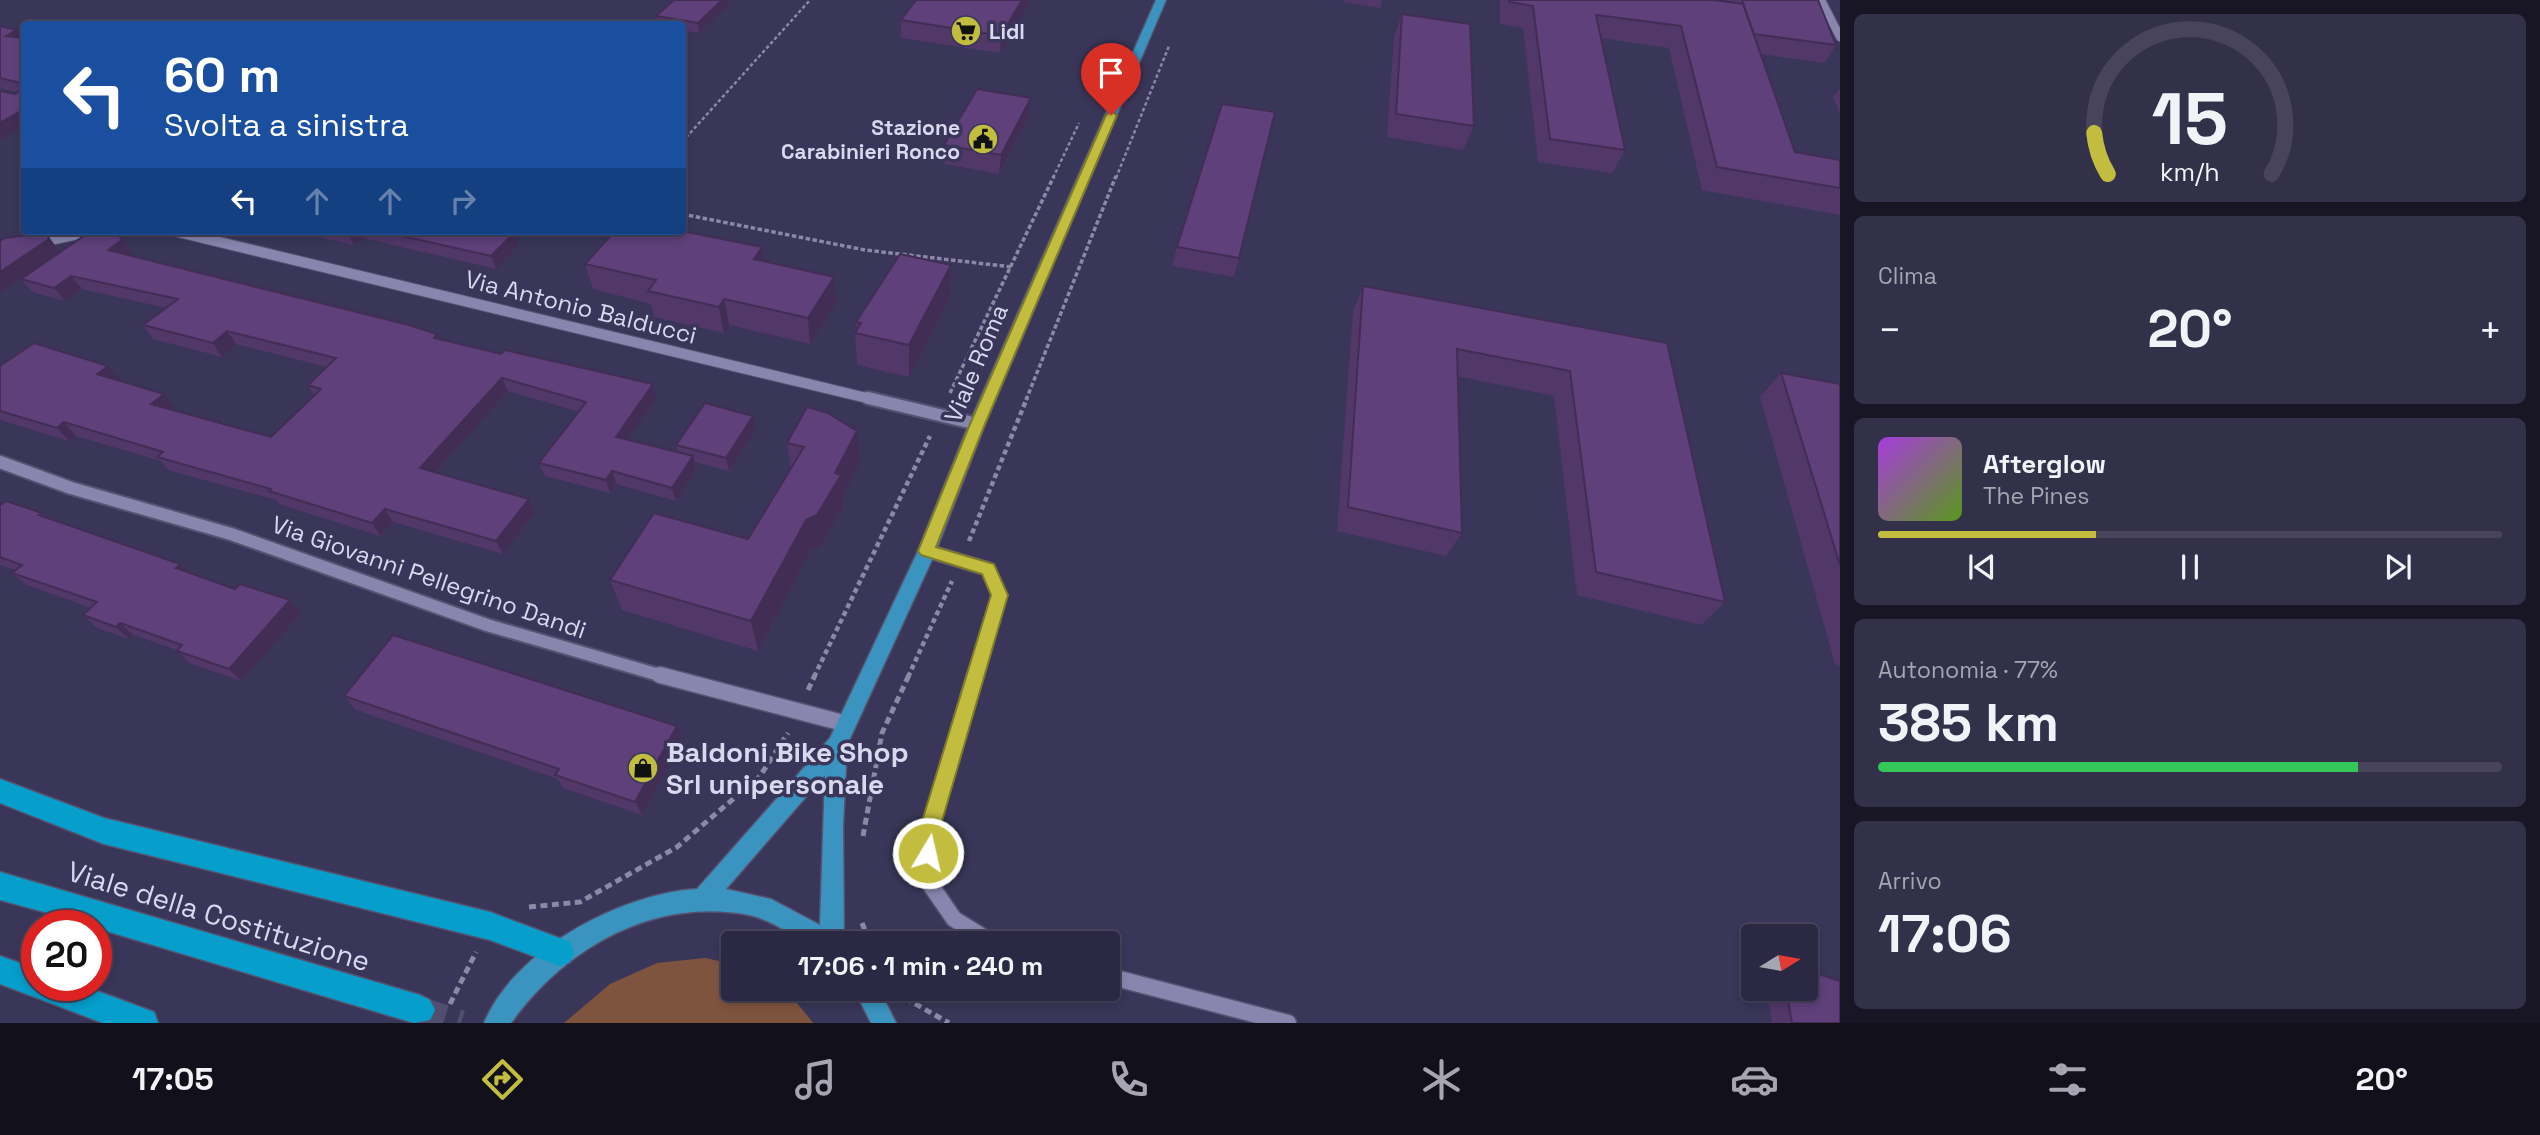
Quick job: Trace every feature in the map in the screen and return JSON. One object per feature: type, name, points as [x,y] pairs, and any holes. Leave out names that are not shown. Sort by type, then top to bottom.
[{"type":"highway","points":[[0,791],[104,831],[490,926],[561,952]]},
{"type":"highway","name":"Viale della Costituzione","points":[[0,886],[433,1011]]},
{"type":"highway","points":[[0,970],[21,978]]},
{"type":"highway","points":[[83,1001],[143,1023]]},
{"type":"main road","name":"Viale Roma","points":[[704,899],[837,745],[927,551],[977,424],[1161,0]]},
{"type":"main road","name":"Viale Roma","points":[[832,931],[832,826],[837,745]]},
{"type":"main road","points":[[496,1023],[509,1003],[561,952],[607,923],[655,905],[704,899],[750,904],[794,920],[809,931]]},
{"type":"main road","points":[[872,1001],[884,1023]]},
{"type":"street","points":[[1821,0],[1840,37]]},
{"type":"street","points":[[24,244],[72,235]]},
{"type":"street","name":"Via Antonio Balducci","points":[[191,235],[977,424]]},
{"type":"street","name":"Via Giovanni Pellegrino Dandi","points":[[0,462],[71,488],[232,534],[487,625],[847,724]]},
{"type":"street","points":[[927,551],[962,559],[988,569],[999,595],[930,828],[925,877],[954,919],[974,931]]},
{"type":"street","points":[[1120,978],[1288,1023]]},
{"type":"path","points":[[686,138],[810,0]]},
{"type":"path","points":[[863,839],[882,733],[962,559],[1170,44]]},
{"type":"path","points":[[433,1011],[490,926],[508,909],[580,902],[677,848],[760,776],[788,732],[1082,118]]},
{"type":"path","points":[[686,215],[865,250],[1012,267]]},
{"type":"path","points":[[861,919],[866,931]]},
{"type":"path","points":[[906,1001],[949,1023]]},
{"type":"shaded area","points":[[705,958],[721,961],[721,1001],[795,1001],[813,1023],[564,1023],[610,984],[657,963]]},
{"type":"building","points":[[674,0],[722,0],[698,23],[656,16]]},
{"type":"building","points":[[916,0],[1022,0],[1001,36],[901,20]]},
{"type":"building","points":[[1509,0],[1714,0],[1743,4],[1795,152],[1840,160],[1840,188],[1717,167],[1681,26],[1596,15],[1625,150],[1550,139],[1533,6]]},
{"type":"building","points":[[1742,0],[1818,0],[1836,45],[1754,34]]},
{"type":"building","points":[[1402,14],[1470,24],[1474,126],[1396,114]]},
{"type":"building","points":[[0,26],[17,30],[6,36],[21,38],[21,83],[0,78]]},
{"type":"building","points":[[977,89],[1031,98],[1001,155],[944,145]]},
{"type":"building","points":[[21,90],[21,111],[0,123],[0,91],[15,94]]},
{"type":"building","points":[[1222,104],[1275,112],[1239,258],[1177,247]]},
{"type":"building","points":[[686,232],[762,247],[754,259],[834,277],[808,318],[724,299],[719,307],[648,291],[656,280],[585,264],[611,235],[686,235]]},
{"type":"building","points":[[47,235],[49,239],[0,272],[0,241],[5,238]]},
{"type":"building","points":[[85,235],[119,235],[122,240],[108,250],[409,325],[437,334],[434,338],[501,354],[505,350],[653,384],[616,437],[693,456],[672,488],[612,471],[606,480],[539,463],[586,402],[502,378],[420,468],[529,499],[496,541],[385,509],[372,523],[269,491],[271,489],[157,457],[163,452],[64,422],[57,428],[0,411],[0,366],[34,343],[108,366],[97,374],[164,394],[151,404],[271,437],[321,389],[308,385],[336,358],[227,331],[213,343],[143,325],[178,299],[71,276],[54,288],[21,279]]},
{"type":"building","points":[[398,235],[512,235],[491,256]]},
{"type":"building","points":[[900,254],[951,265],[909,345],[855,333],[861,323],[856,322]]},
{"type":"building","points":[[1363,286],[1667,343],[1725,602],[1596,572],[1570,371],[1457,349],[1462,533],[1348,507]]},
{"type":"building","points":[[1781,373],[1840,384],[1840,565]]},
{"type":"building","points":[[705,403],[753,416],[726,458],[676,445]]},
{"type":"building","points":[[807,407],[828,413],[857,431],[835,473],[841,475],[817,515],[806,520],[751,621],[610,580],[654,513],[748,539],[804,447],[787,443]]},
{"type":"building","points":[[6,501],[180,564],[176,568],[235,589],[240,584],[290,600],[229,669],[177,651],[182,645],[120,623],[116,627],[83,615],[97,602],[12,573],[22,565],[0,557],[0,503]]},
{"type":"building","points":[[393,635],[677,726],[635,802],[555,775],[559,769],[344,696]]},
{"type":"building","points":[[1818,974],[1840,981],[1840,1023],[1792,1023],[1788,1001],[1818,1001]]},
{"type":"tunnel","points":[[420,1010],[461,1023]]},
{"type":"place","name":"Lidl","points":[[966,31]]},
{"type":"place","name":"Stazione Carabinieri Ronco","points":[[983,139]]},
{"type":"place","name":"Baldoni Bike Shop Srl unipersonale","points":[[643,768]]},
{"type":"route","points":[[928,853],[930,828],[999,595],[988,569],[962,559],[927,551],[977,424],[1111,115]]}]
